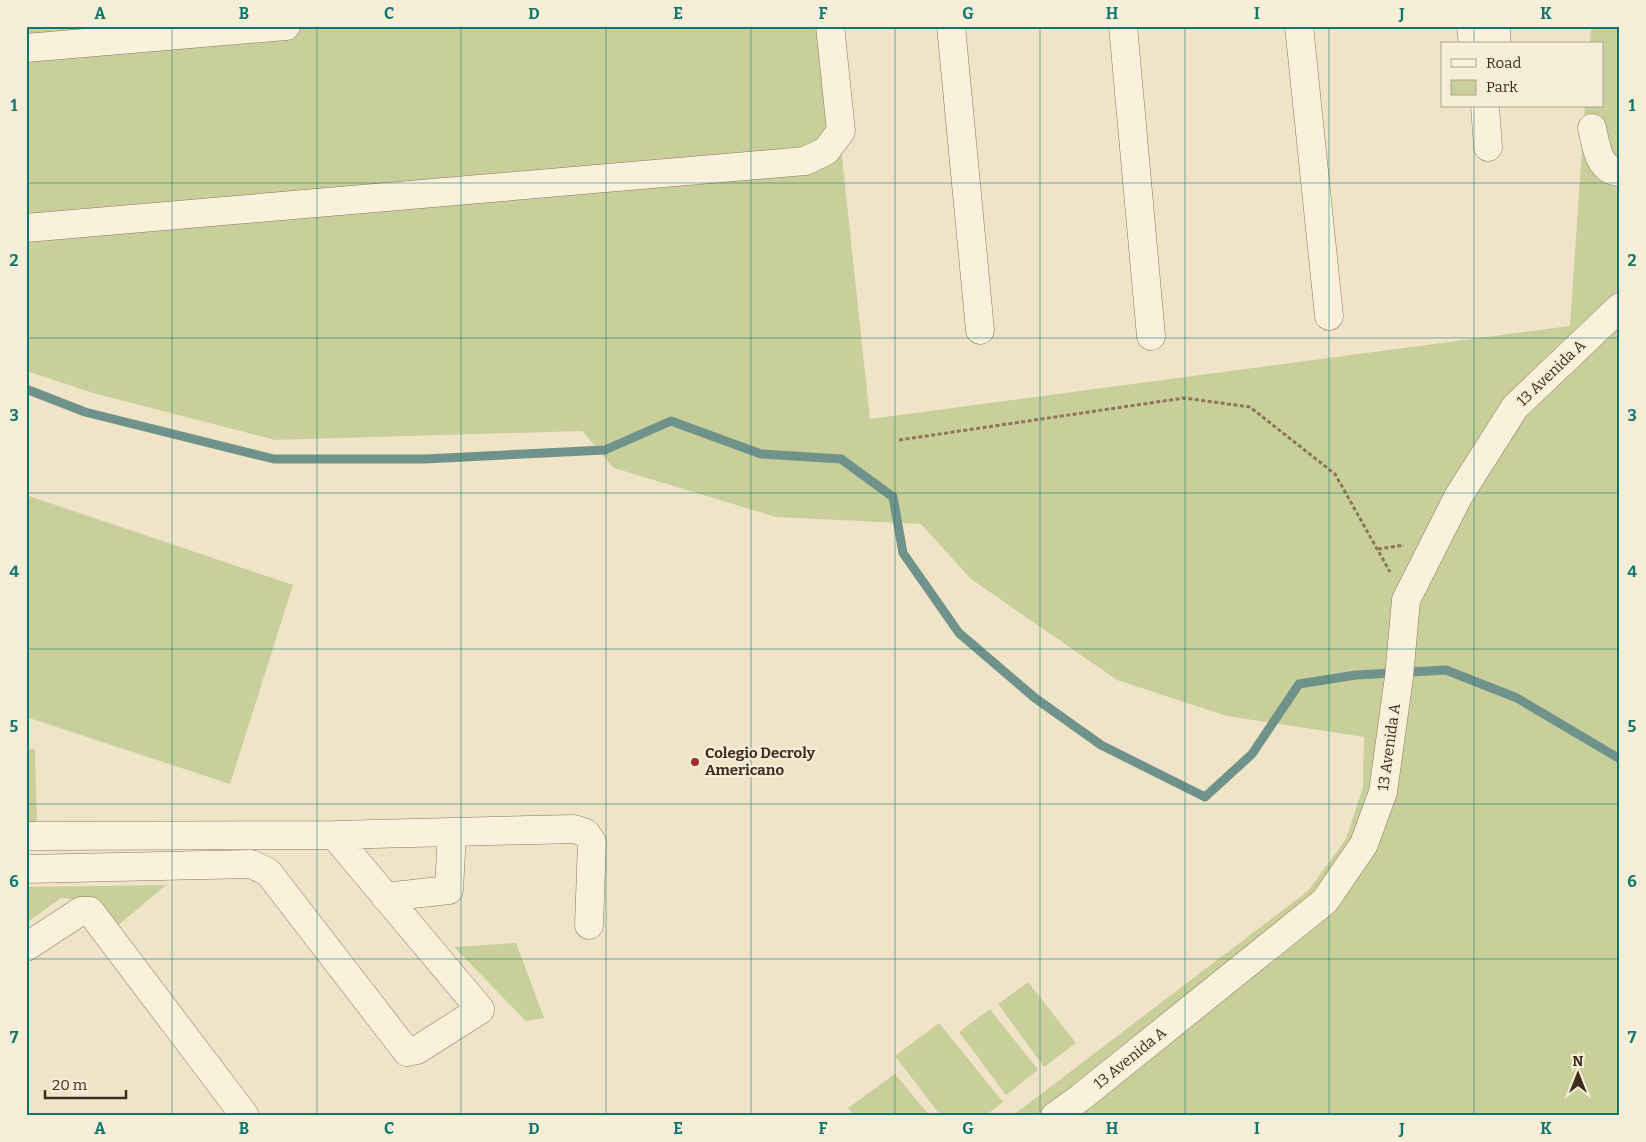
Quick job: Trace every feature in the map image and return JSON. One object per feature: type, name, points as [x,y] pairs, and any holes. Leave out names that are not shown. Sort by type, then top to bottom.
[{"type":"street","points":[[26,48],[286,26]]},
{"type":"street","points":[[26,228],[805,161],[826,151],[841,131],[830,26]]},
{"type":"street","points":[[951,26],[980,330]]},
{"type":"street","points":[[1123,26],[1151,336]]},
{"type":"street","points":[[1299,26],[1329,316]]},
{"type":"street","points":[[1470,26],[1473,42]]},
{"type":"street","points":[[1496,26],[1496,42]]},
{"type":"street","points":[[1485,108],[1488,147]]},
{"type":"street","points":[[1592,128],[1600,161],[1614,172],[1620,172]]},
{"type":"street","name":"13 Avenida A","points":[[1055,1116],[1080,1098],[1325,900],[1364,844],[1384,792],[1400,666],[1406,600],[1458,497],[1515,408],[1620,307]]},
{"type":"street","points":[[26,836],[334,835],[574,829],[586,833],[592,842],[589,925]]},
{"type":"street","points":[[385,897],[449,890],[452,832]]},
{"type":"street","points":[[26,869],[251,864],[268,872],[407,1052],[417,1050],[480,1009],[334,835]]},
{"type":"street","points":[[26,947],[81,910],[90,911],[245,1116]]},
{"type":"path","points":[[900,440],[1184,398],[1250,408],[1335,474],[1406,600]]},
{"type":"green space","points":[[26,26],[828,26],[870,419],[1570,326],[1585,108],[1604,108],[1604,42],[1590,42],[1591,26],[1620,26],[1620,1116],[1012,1116],[1308,891],[1346,839],[1363,787],[1364,737],[1227,716],[1117,680],[971,579],[921,524],[776,517],[614,468],[582,431],[275,440],[93,393],[26,371]]},
{"type":"green space","points":[[26,495],[293,585],[230,784],[26,717]]},
{"type":"green space","points":[[26,749],[35,749],[37,828],[26,828]]},
{"type":"green space","points":[[166,885],[115,928],[90,901],[61,898],[26,923],[26,887]]},
{"type":"green space","points":[[516,943],[544,1018],[526,1021],[454,947]]},
{"type":"green space","points":[[1028,982],[1076,1043],[1044,1067],[998,1004]]},
{"type":"green space","points":[[990,1009],[1038,1070],[1006,1095],[959,1032]]},
{"type":"green space","points":[[939,1023],[1003,1102],[985,1116],[941,1116],[895,1056]]},
{"type":"green space","points":[[895,1074],[930,1116],[854,1116],[848,1108]]},
{"type":"waterway","points":[[26,389],[85,412],[274,459],[425,459],[605,450],[671,421],[761,454],[841,459],[893,497],[903,553],[959,633],[1035,698],[1101,745],[1205,797],[1252,754],[1299,684],[1356,675],[1446,670],[1517,698],[1620,759]]},
{"type":"place","name":"Colegio Decroly Americano","points":[[695,762]]}]
